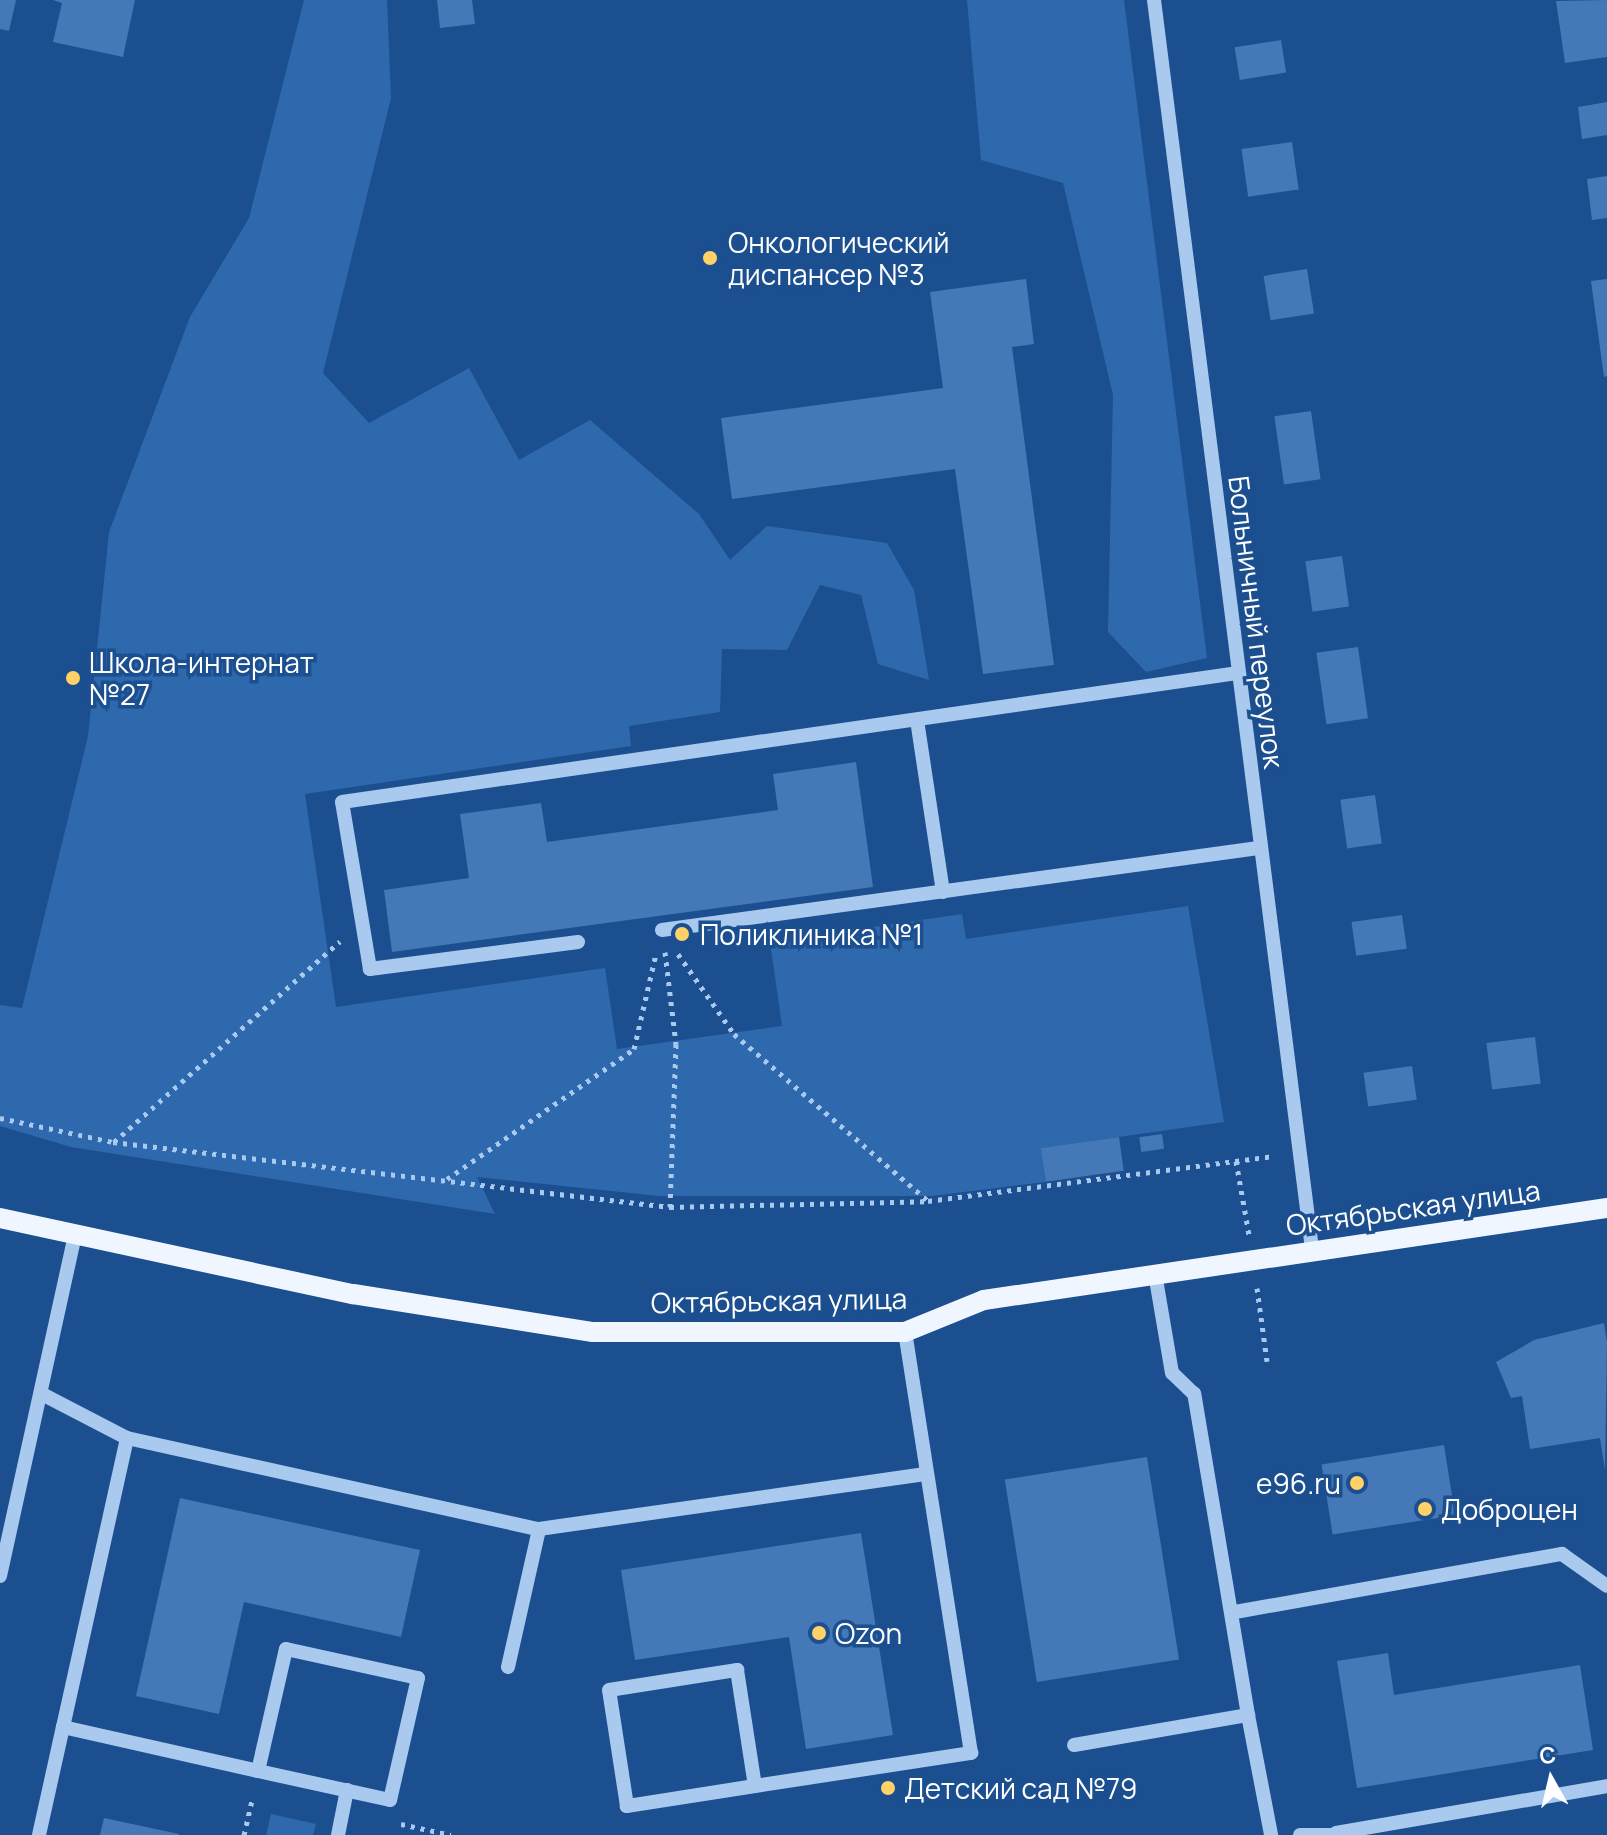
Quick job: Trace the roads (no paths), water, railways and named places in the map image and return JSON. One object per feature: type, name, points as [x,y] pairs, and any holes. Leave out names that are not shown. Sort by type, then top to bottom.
[{"type":"main road","name":"Октябрьская улица","points":[[0,1218],[353,1294],[593,1332],[905,1332],[984,1300],[1312,1249],[1607,1208]]},
{"type":"street","name":"Больничный переулок","points":[[1154,0],[1258,848],[1312,1249]]},
{"type":"street","points":[[578,942],[370,969],[342,802],[1237,673]]},
{"type":"street","points":[[917,720],[943,892]]},
{"type":"street","points":[[662,930],[1258,848]]},
{"type":"street","points":[[0,1576],[75,1234]]},
{"type":"street","points":[[1155,1274],[1172,1373],[1194,1394],[1235,1612],[1248,1715],[1271,1835]]},
{"type":"street","points":[[755,1786],[737,1670],[609,1690],[627,1806],[971,1753],[905,1332]]},
{"type":"street","points":[[42,1394],[127,1438],[539,1529],[927,1474]]},
{"type":"street","points":[[39,1835],[127,1438]]},
{"type":"street","points":[[508,1667],[539,1529]]},
{"type":"street","points":[[1235,1612],[1562,1554],[1607,1586]]},
{"type":"street","points":[[63,1727],[258,1771],[390,1800],[418,1678],[286,1649],[258,1771]]},
{"type":"street","points":[[1074,1745],[1248,1715]]},
{"type":"street","points":[[1300,1835],[1336,1834],[1607,1786]]},
{"type":"street","points":[[338,1835],[347,1790]]},
{"type":"place","name":"Онкологический диспансер №3","points":[[710,258]]},
{"type":"place","name":"Школа-интернат №27","points":[[73,678]]},
{"type":"place","name":"Поликлиника №1","points":[[682,934]]},
{"type":"place","name":"e96.ru","points":[[1357,1483]]},
{"type":"place","name":"Доброцен","points":[[1425,1509]]},
{"type":"place","name":"Ozon","points":[[819,1633]]},
{"type":"place","name":"Детский сад №79","points":[[888,1788]]}]
